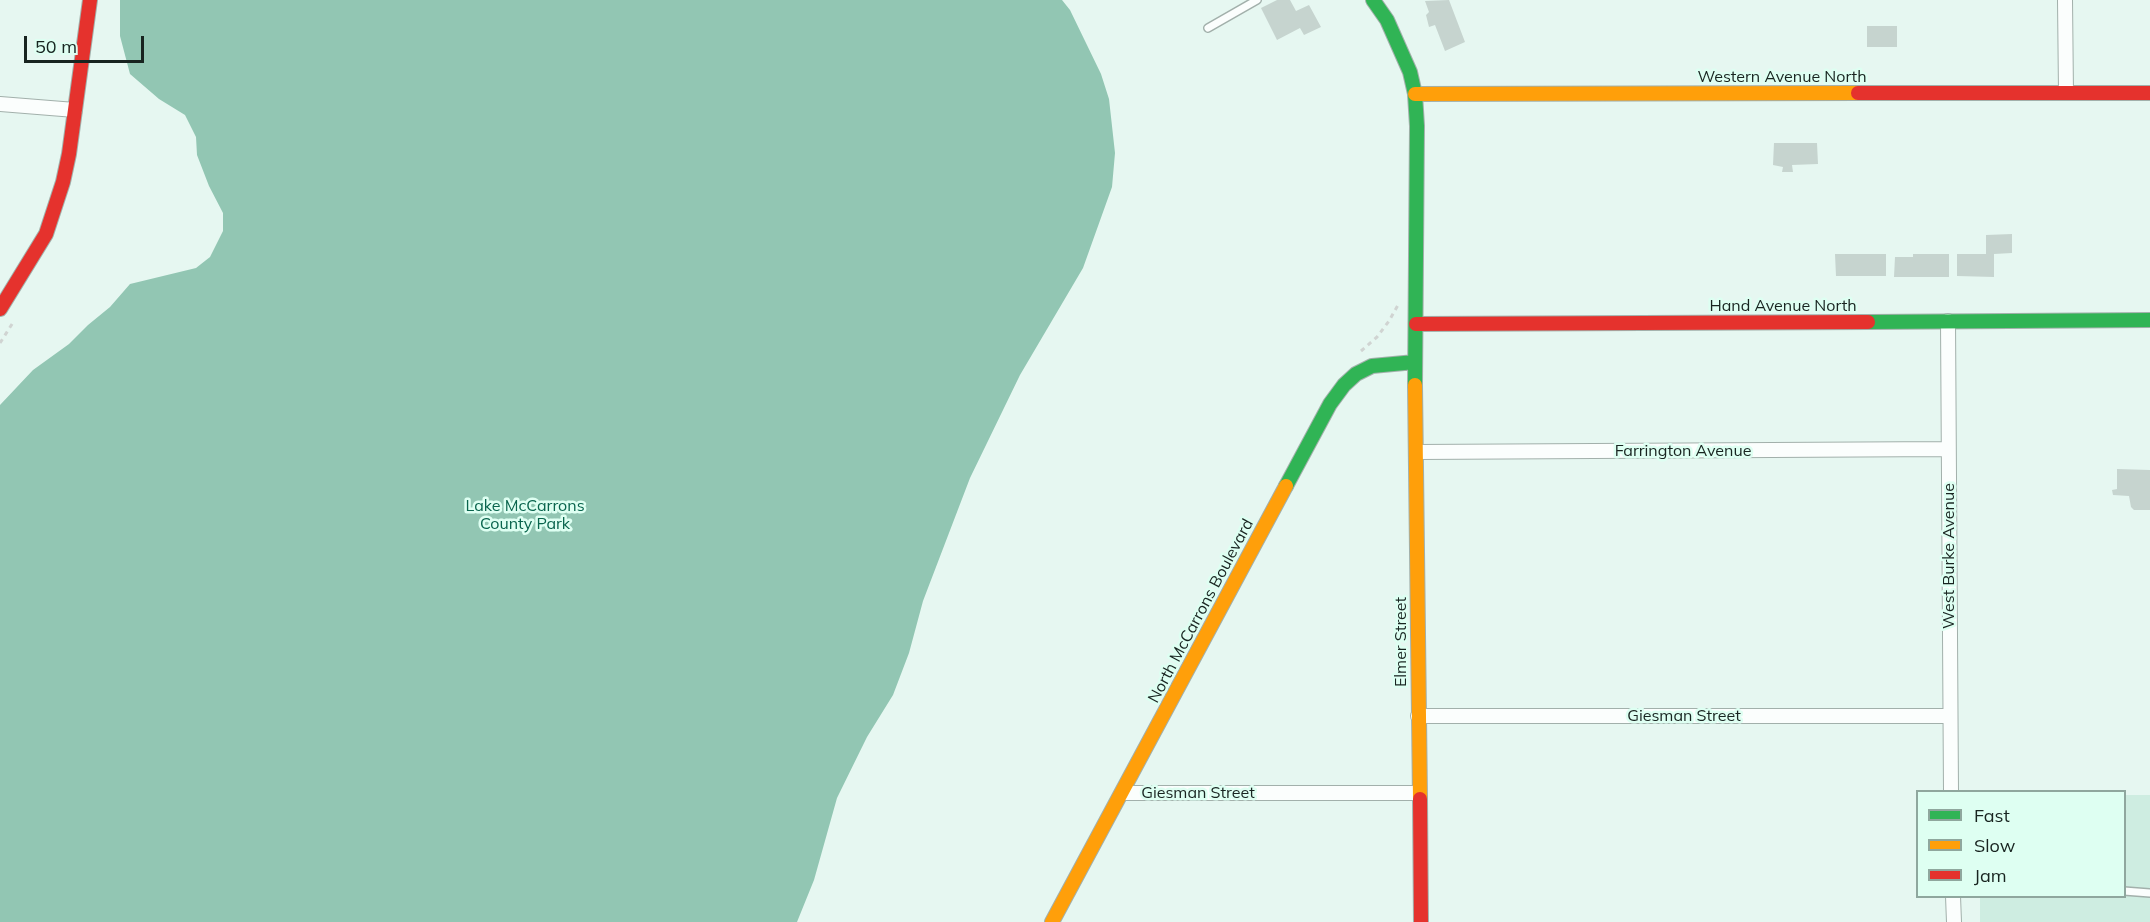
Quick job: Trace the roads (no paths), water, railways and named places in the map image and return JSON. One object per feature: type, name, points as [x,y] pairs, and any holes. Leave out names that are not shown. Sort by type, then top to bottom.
[{"type":"street","points":[[0,309],[46,234],[63,182],[89,20],[90,0]]},
{"type":"street","points":[[1373,0],[1387,20],[1400,47],[1410,72],[1415,94],[1417,126],[1416,324]]},
{"type":"street","points":[[2065,0],[2066,93]]},
{"type":"street","name":"Western Avenue North","points":[[1415,94],[2150,93]]},
{"type":"street","points":[[0,104],[75,110]]},
{"type":"street","name":"Hand Avenue North","points":[[1416,324],[2150,320]]},
{"type":"street","name":"West Burke Avenue","points":[[1948,321],[1951,790]]},
{"type":"street","name":"Elmer Street","points":[[1416,324],[1418,793],[1421,922]]},
{"type":"street","name":"North McCarrons Boulevard","points":[[1052,922],[1330,405],[1344,385],[1356,374],[1372,366],[1415,362]]},
{"type":"street","name":"Farrington Avenue","points":[[1417,452],[1948,449]]},
{"type":"street","name":"Giesman Street","points":[[1418,716],[1950,716]]},
{"type":"street","name":"Giesman Street","points":[[1122,793],[1418,793]]},
{"type":"street","points":[[1953,898],[1954,922]]},
{"type":"lane","points":[[1208,28],[1257,0]]},
{"type":"lane","points":[[2126,891],[2150,893]]},
{"type":"park label","name":"Lake McCarrons County Park","points":[[525,515]]}]
